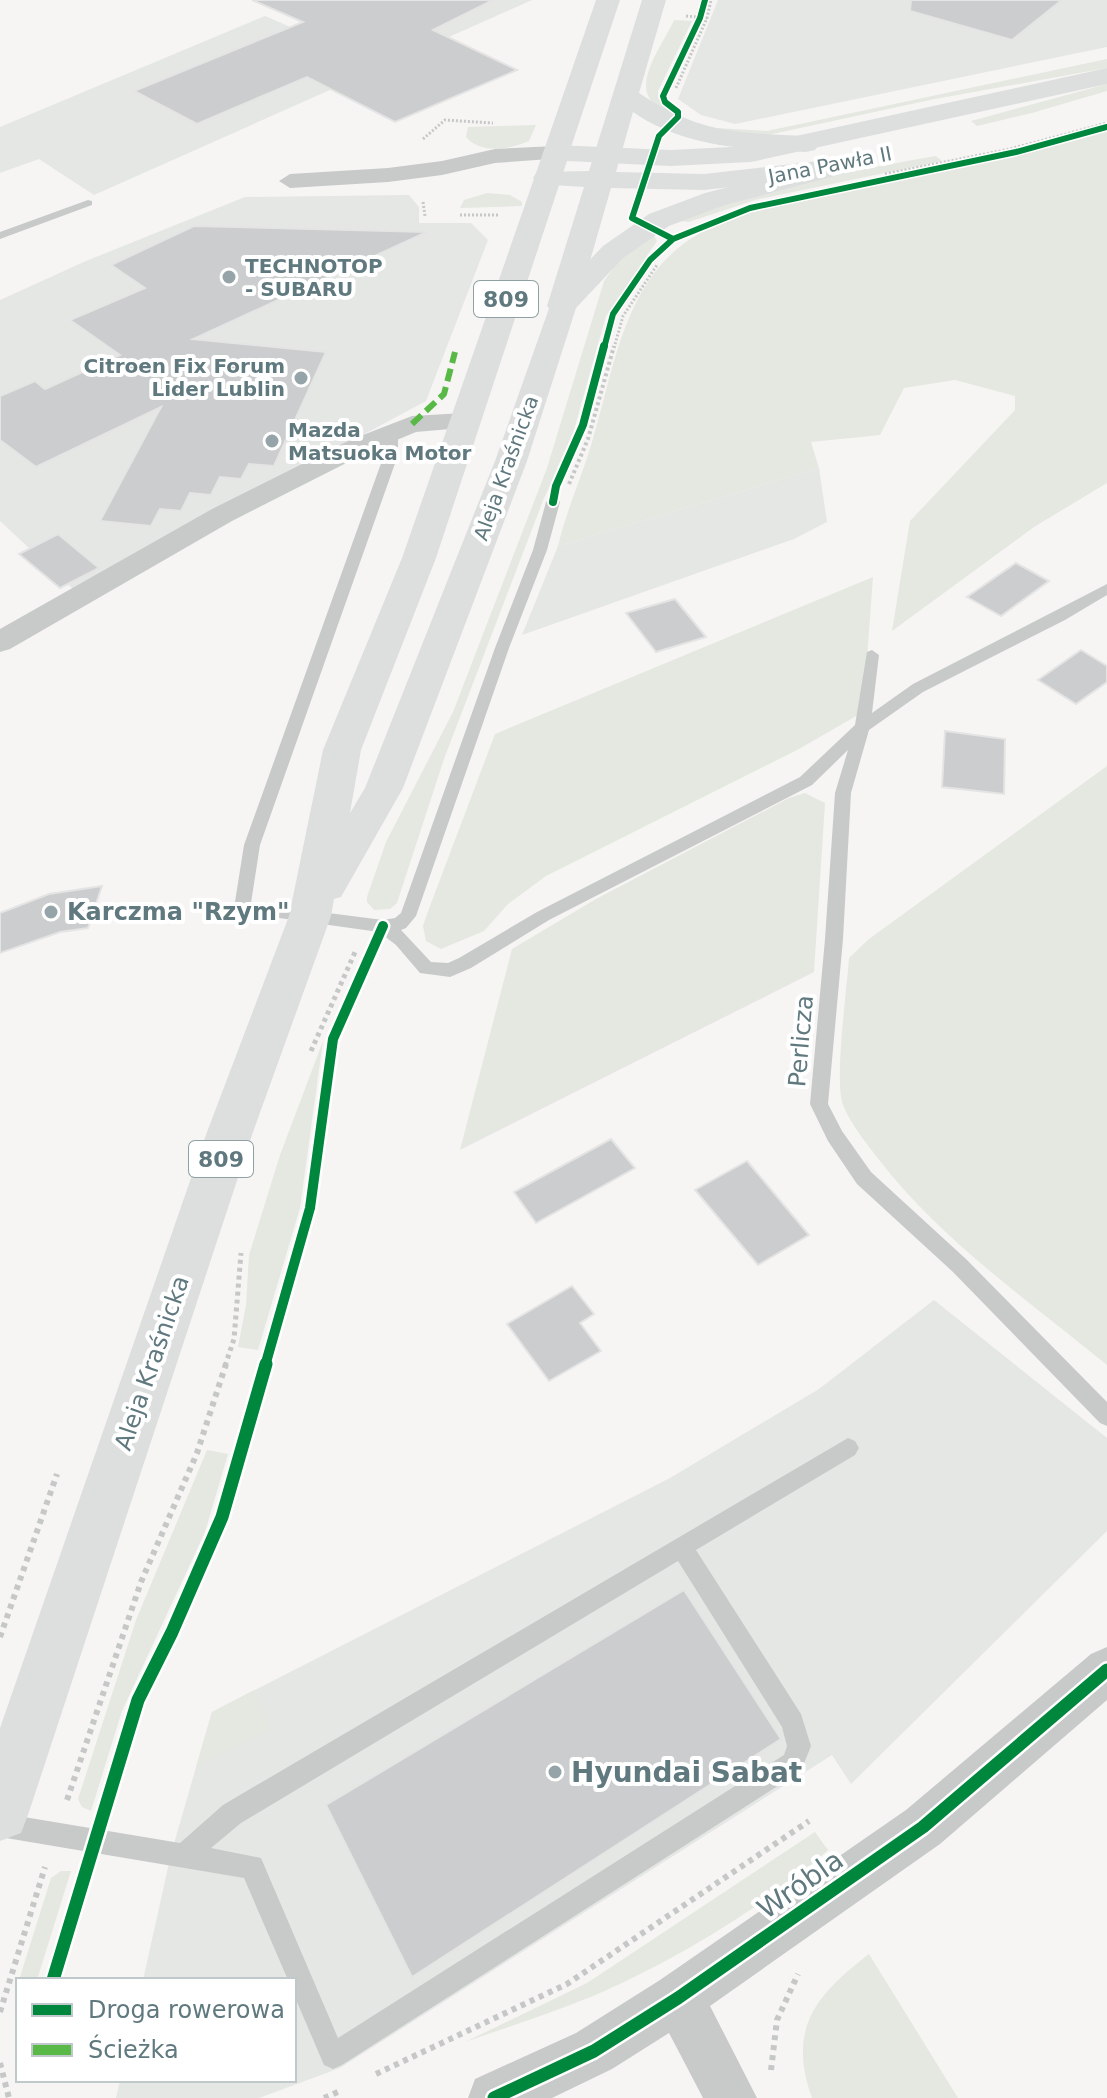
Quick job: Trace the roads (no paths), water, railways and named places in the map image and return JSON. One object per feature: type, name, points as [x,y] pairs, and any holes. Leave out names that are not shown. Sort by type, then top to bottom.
[{"type":"main road","name":"Aleja Kraśnicka","points":[[0,1812],[225,1147],[310,916],[342,750],[419,558],[608,0]]},
{"type":"main road","name":"Aleja Kraśnicka","points":[[310,916],[384,788],[511,461],[562,306],[654,0]]},
{"type":"main road","name":"Jana Pawła II","points":[[603,168],[751,154],[806,144],[1107,76]]},
{"type":"main road","points":[[625,95],[670,125],[710,139],[806,144]]},
{"type":"main road","points":[[1035,121],[1107,104]]},
{"type":"main road","name":"Jana Pawła II","points":[[552,166],[603,168],[716,182],[833,167],[966,136]]},
{"type":"main road","points":[[562,306],[613,252],[646,227],[688,207],[833,167]]},
{"type":"street","points":[[290,181],[442,168],[552,166]]},
{"type":"street","points":[[0,642],[222,515],[391,431],[412,424],[464,421]]},
{"type":"street","name":"Wróbla","points":[[494,2098],[594,2051],[678,1998],[923,1827],[1107,1670]]},
{"type":"street","points":[[678,1998],[753,2091]]},
{"type":"lane","points":[[0,236],[88,203]]},
{"type":"lane","points":[[391,431],[391,455],[252,845],[242,908],[376,925],[400,924],[408,916],[502,648],[540,550],[553,502]]},
{"type":"lane","points":[[376,925],[402,940],[426,968],[450,970],[543,916],[806,781],[862,727],[918,688],[1060,617],[1107,589]]},
{"type":"lane","name":"Perlicza","points":[[872,655],[862,727],[843,793],[819,1104],[835,1136],[864,1178],[960,1266],[1107,1416]]},
{"type":"lane","points":[[184,1855],[232,1814],[848,1448]]},
{"type":"lane","points":[[0,1825],[252,1867],[333,2056],[793,1763],[799,1746],[793,1722],[681,1547]]},
{"type":"place","name":"TECHNOTOP - SUBARU","points":[[229,277]]},
{"type":"place","name":"Citroen Fix Forum Lider Lublin","points":[[301,378]]},
{"type":"place","name":"Mazda Matsuoka Motor","points":[[272,441]]},
{"type":"place","name":"Karczma \"Rzym\"","points":[[51,912]]},
{"type":"place","name":"Hyundai Sabat","points":[[555,1772]]}]
